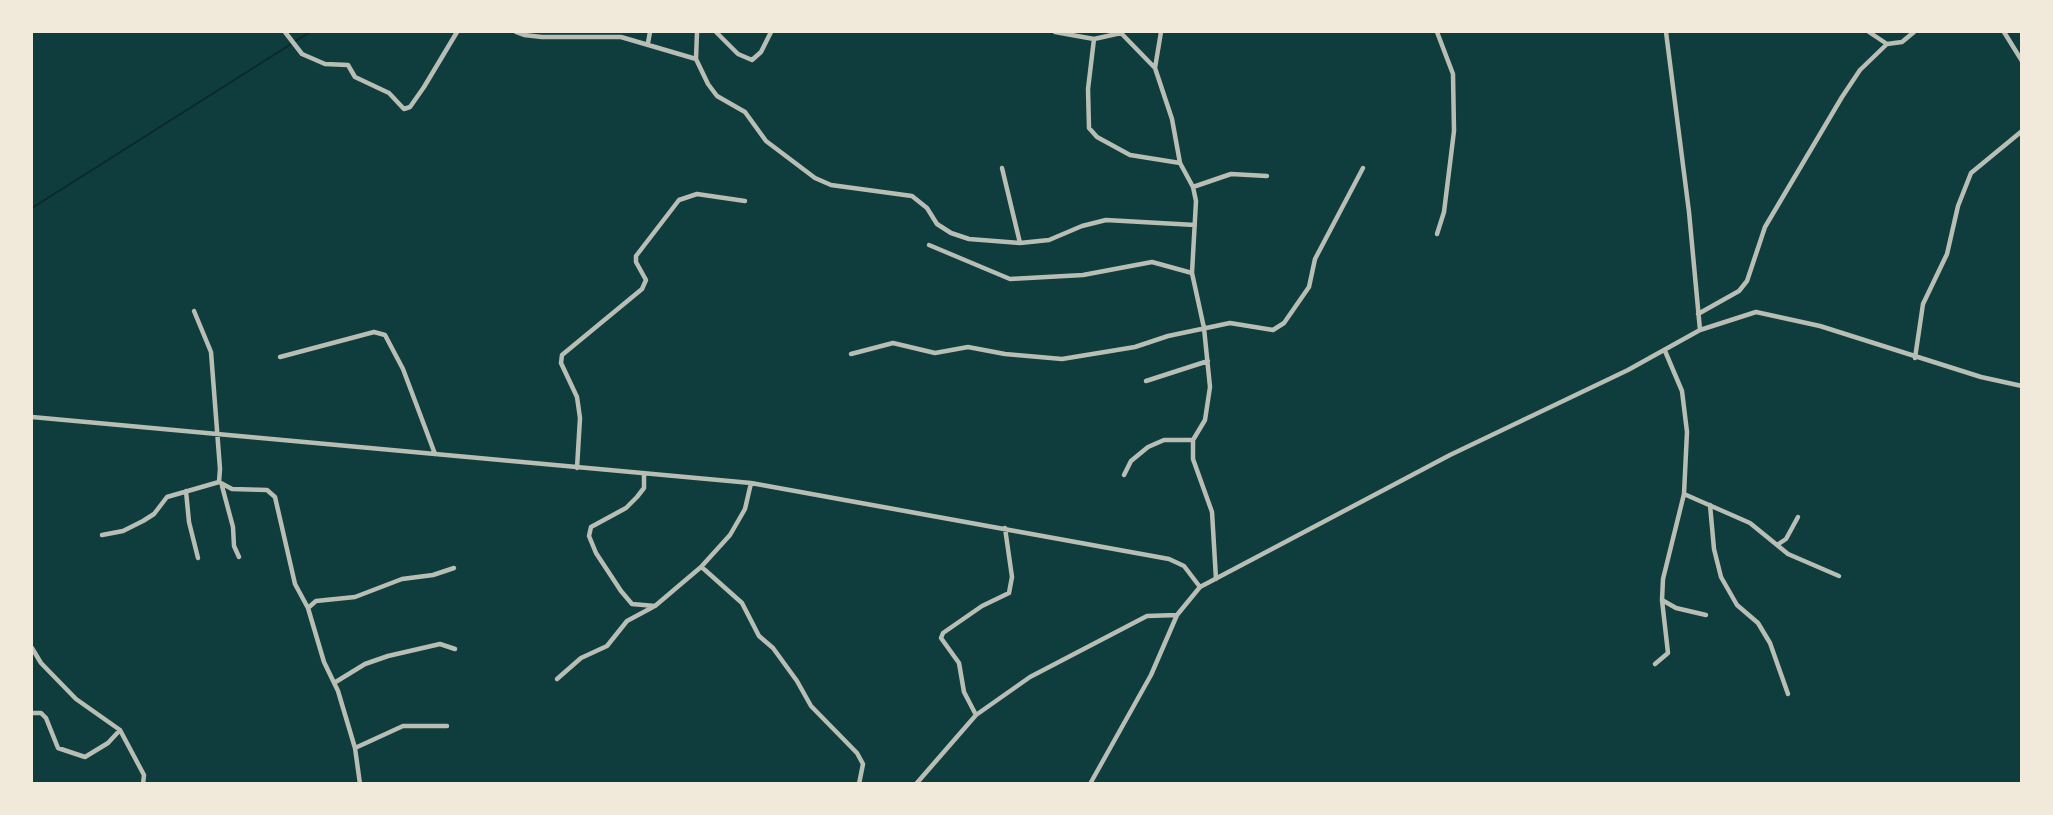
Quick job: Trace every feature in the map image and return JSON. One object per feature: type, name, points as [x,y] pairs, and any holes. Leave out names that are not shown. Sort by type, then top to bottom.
[{"type":"street","points":[[285,32],[303,54],[325,64],[348,65],[355,77],[389,93],[404,109],[410,107],[424,87],[457,32]]},
{"type":"street","points":[[516,32],[542,37],[621,37],[648,43],[696,59]]},
{"type":"street","points":[[648,43],[650,32]]},
{"type":"street","points":[[698,32],[696,59],[708,84],[717,96],[746,112],[766,141],[815,178],[848,189],[912,196],[927,208],[937,224],[951,233],[969,239],[1020,243],[1049,240],[1082,226],[1106,220],[1195,225]]},
{"type":"street","points":[[716,32],[738,54],[752,60],[761,52],[771,32]]},
{"type":"street","points":[[1055,32],[1094,39],[1120,32],[1155,68],[1172,119],[1180,164],[1193,188],[1196,201],[1192,273],[1204,328],[1210,387],[1205,420],[1193,440],[1193,459],[1212,512],[1216,579]]},
{"type":"street","points":[[1155,68],[1161,32]]},
{"type":"street","points":[[1437,32],[1453,74],[1454,131],[1444,212],[1437,234]]},
{"type":"street","points":[[1666,32],[1689,212],[1700,330]]},
{"type":"street","points":[[1869,32],[1887,44]]},
{"type":"street","points":[[1698,314],[1739,291],[1747,281],[1765,227],[1860,70],[1887,44],[1902,42],[1914,32]]},
{"type":"street","points":[[2004,32],[2022,61]]},
{"type":"street","points":[[1094,39],[1088,89],[1089,128],[1097,137],[1130,155],[1180,164]]},
{"type":"street","points":[[1915,357],[1923,304],[1947,254],[1958,206],[1971,173],[2022,131]]},
{"type":"street","points":[[2016,138],[2022,142]]},
{"type":"street","points":[[1002,168],[1020,243]]},
{"type":"street","points":[[850,354],[892,344],[935,353],[968,347],[1005,354],[1062,359],[1135,347],[1168,336],[1236,323],[1273,330],[1284,323],[1309,287],[1315,259],[1363,168]]},
{"type":"street","points":[[1193,188],[1231,174],[1267,176]]},
{"type":"street","points":[[577,468],[580,418],[577,397],[561,363],[562,355],[642,289],[645,280],[636,262],[636,256],[679,200],[697,194],[745,201]]},
{"type":"street","points":[[929,245],[1010,279],[1083,276],[1152,262],[1192,273]]},
{"type":"street","points":[[194,311],[211,352],[220,484],[233,527],[234,546],[239,557]]},
{"type":"street","points":[[1090,783],[1151,675],[1177,615],[1200,587],[1450,455],[1665,351],[1700,330],[1756,312],[1820,326],[2012,386],[2022,386]]},
{"type":"street","points":[[280,357],[374,332],[385,335],[404,369],[435,454]]},
{"type":"street","points":[[1654,664],[1668,653],[1662,600],[1663,579],[1684,494],[1687,432],[1682,391],[1665,351]]},
{"type":"street","points":[[1146,381],[1208,361]]},
{"type":"street","points":[[32,417],[216,432],[751,483],[1168,559],[1184,566],[1196,577],[1200,587]]},
{"type":"street","points":[[1124,476],[1131,461],[1148,447],[1164,440],[1193,440]]},
{"type":"street","points":[[644,473],[644,488],[637,497],[626,508],[591,527],[589,536],[596,553],[632,604],[655,606]]},
{"type":"street","points":[[557,679],[581,658],[607,646],[627,621],[655,606],[701,567],[730,536],[745,509],[751,483]]},
{"type":"street","points":[[102,535],[123,531],[143,521],[154,514],[167,497],[186,491],[220,484],[232,489],[267,490],[275,497],[295,584],[308,608],[317,632],[324,662],[334,683],[355,748],[360,783]]},
{"type":"street","points":[[186,491],[189,522],[198,558]]},
{"type":"street","points":[[1684,494],[1750,523],[1788,554],[1839,576]]},
{"type":"street","points":[[1710,505],[1714,549],[1721,577],[1737,605],[1758,623],[1770,643],[1788,694]]},
{"type":"street","points":[[1776,545],[1786,539],[1798,517]]},
{"type":"street","points":[[976,716],[962,686],[959,663],[941,638],[943,633],[982,606],[1009,593],[1012,577],[1005,528]]},
{"type":"street","points":[[701,567],[742,603],[759,636],[773,648],[797,681],[810,706],[856,753],[863,764],[860,783]]},
{"type":"street","points":[[308,608],[316,600],[355,597],[402,579],[433,575],[454,568]]},
{"type":"street","points":[[1662,600],[1676,608],[1706,615]]},
{"type":"street","points":[[916,783],[976,716],[1030,677],[1147,616],[1177,615]]},
{"type":"street","points":[[334,683],[365,664],[388,656],[440,644],[455,649]]},
{"type":"street","points":[[32,648],[41,663],[76,699],[120,730],[144,775],[143,783]]},
{"type":"street","points":[[32,713],[41,714],[46,718],[58,748],[85,757],[108,743],[120,730]]},
{"type":"street","points":[[355,748],[403,726],[447,726]]},
{"type":"waterway","points":[[32,208],[310,32]]}]
